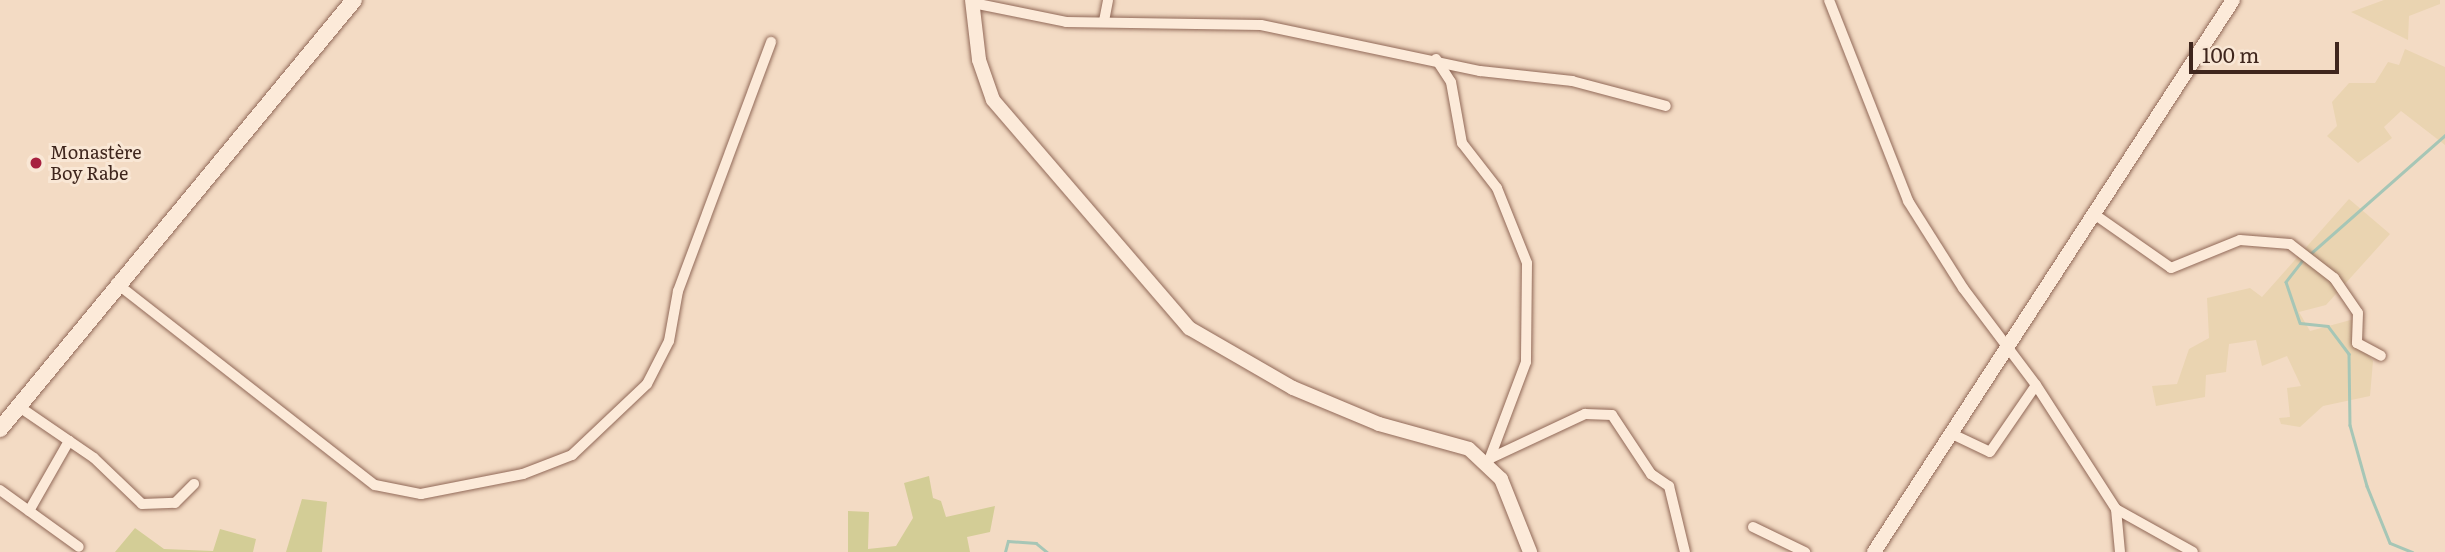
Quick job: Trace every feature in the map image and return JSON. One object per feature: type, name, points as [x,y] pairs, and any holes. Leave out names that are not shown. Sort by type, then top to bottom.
[{"type":"main road","points":[[0,429],[116,283],[350,1]]},
{"type":"street","points":[[1104,21],[1108,0]]},
{"type":"street","points":[[1829,0],[1908,201],[2006,348],[2036,385],[2116,509],[2120,552]]},
{"type":"street","points":[[1874,552],[2233,0]]},
{"type":"street","points":[[1530,552],[1511,499],[1489,461],[1468,449],[1379,424],[1293,388],[1189,328],[993,100],[979,60],[972,1],[1066,22],[1261,25],[1433,57],[1666,106]]},
{"type":"street","points":[[116,283],[375,485],[421,494],[523,474],[572,455],[647,384],[669,341],[678,291],[771,42]]},
{"type":"street","points":[[1433,57],[1451,82],[1462,143],[1504,200],[1527,263],[1526,362],[1489,461]]},
{"type":"street","points":[[2094,214],[2171,268],[2240,240],[2283,241],[2330,274],[2358,313],[2357,343],[2381,356]]},
{"type":"street","points":[[1950,433],[1990,452],[2036,385]]},
{"type":"street","points":[[18,406],[69,441],[142,504],[175,503],[194,484]]},
{"type":"street","points":[[1489,461],[1585,414],[1612,415],[1651,474],[1669,486],[1685,552]]},
{"type":"street","points":[[29,511],[69,441]]},
{"type":"street","points":[[0,490],[79,547]]},
{"type":"street","points":[[2116,509],[2193,552]]},
{"type":"street","points":[[1753,527],[1805,552]]},
{"type":"shaded area","points":[[2384,0],[2440,0],[2440,4],[2409,16],[2408,40],[2351,12]]},
{"type":"shaded area","points":[[2405,49],[2445,67],[2445,145],[2401,111],[2384,127],[2392,138],[2358,163],[2327,136],[2337,126],[2332,102],[2349,83],[2375,83],[2388,62],[2399,65]]},
{"type":"shaded area","points":[[2349,199],[2390,234],[2326,305],[2299,312],[2310,331],[2358,318],[2355,339],[2373,361],[2370,396],[2323,406],[2300,427],[2281,424],[2279,418],[2290,417],[2287,388],[2301,386],[2287,356],[2262,366],[2256,340],[2229,344],[2226,372],[2206,375],[2205,397],[2156,406],[2152,386],[2177,384],[2189,349],[2209,338],[2207,298],[2250,288],[2262,297]]},
{"type":"shaded area","points":[[929,476],[933,498],[941,501],[946,517],[995,506],[990,532],[967,537],[970,552],[848,552],[848,511],[869,512],[868,549],[896,546],[913,518],[904,483]]},
{"type":"shaded area","points":[[302,499],[327,502],[322,552],[286,552]]},
{"type":"shaded area","points":[[135,528],[164,549],[213,551],[220,529],[256,539],[253,552],[115,552]]},
{"type":"waterway","points":[[2309,255],[2445,135]]},
{"type":"waterway","points":[[2304,259],[2286,282],[2300,323],[2328,326],[2349,354],[2350,425],[2367,486],[2390,543],[2412,552]]},
{"type":"waterway","points":[[1005,552],[1008,541],[1036,543],[1047,552]]},
{"type":"place","name":"Monastère Boy Rabe","points":[[36,163]]}]
